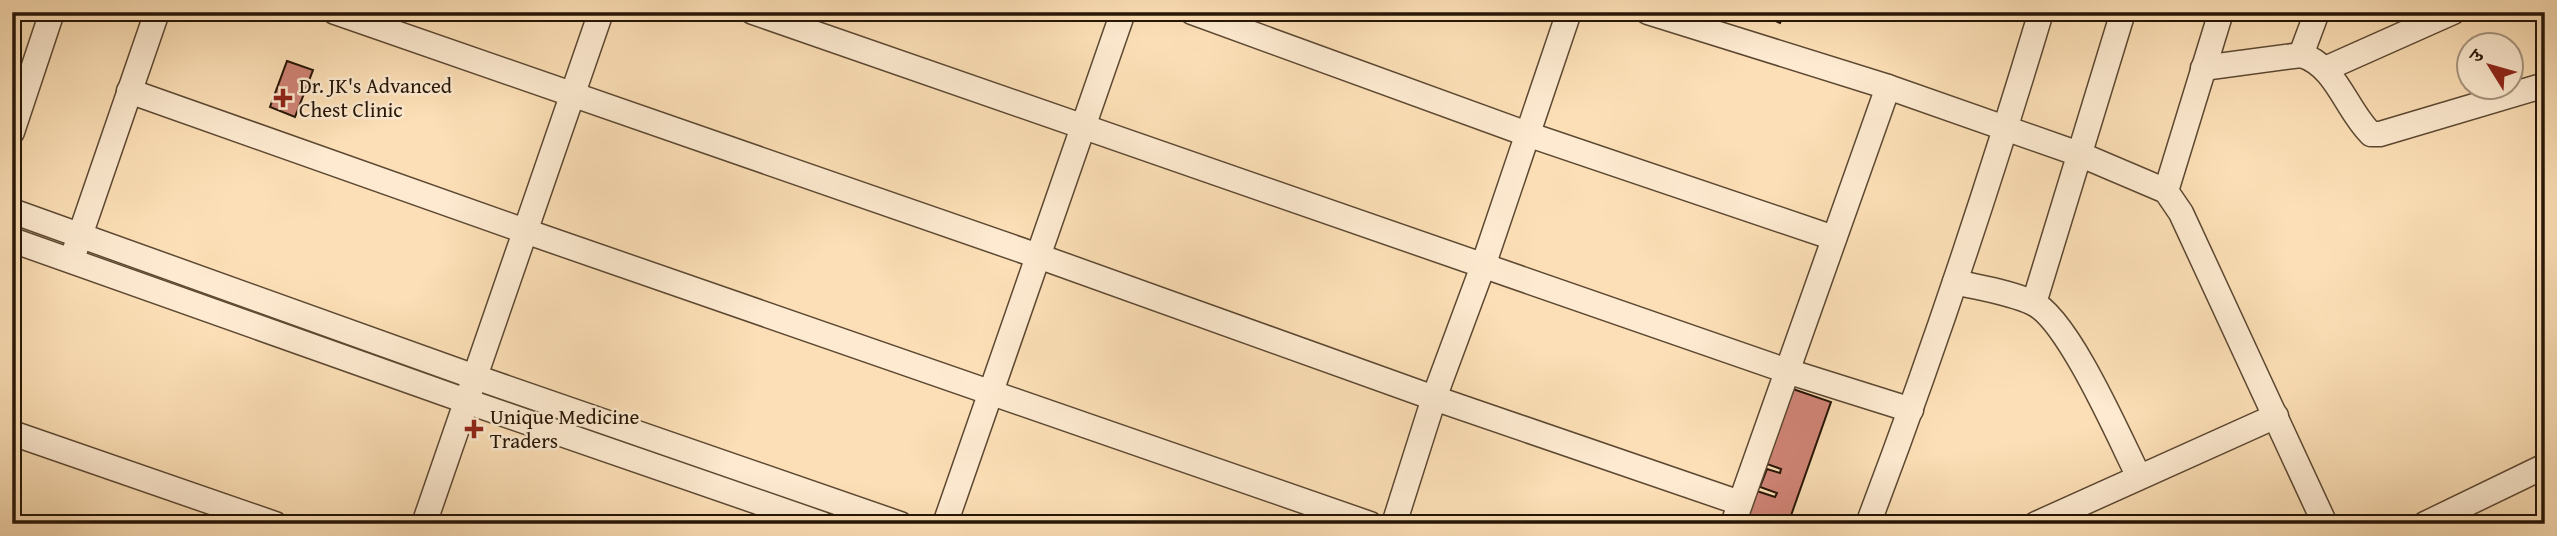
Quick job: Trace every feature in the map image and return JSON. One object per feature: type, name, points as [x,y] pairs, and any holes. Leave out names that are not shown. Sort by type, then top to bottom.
[{"type":"street","points":[[12,132],[52,12]]},
{"type":"street","points":[[71,260],[157,12]]},
{"type":"street","points":[[335,12],[1038,256],[1434,398],[1737,514],[1888,87]]},
{"type":"street","points":[[425,524],[601,12]]},
{"type":"street","points":[[752,12],[1787,371],[1912,410]]},
{"type":"street","points":[[945,524],[1123,12]]},
{"type":"street","points":[[1192,12],[1527,134],[1834,238]]},
{"type":"street","points":[[1395,524],[1434,398],[1483,266],[1569,12]]},
{"type":"street","points":[[1648,12],[1888,87],[2079,153],[2166,191],[2181,214],[2325,524]]},
{"type":"street","points":[[1868,524],[1912,410],[2006,128],[2041,12]]},
{"type":"street","points":[[2034,303],[2123,12]]},
{"type":"street","points":[[2166,191],[2221,12]]},
{"type":"street","points":[[2301,55],[2317,12]]},
{"type":"street","points":[[2325,69],[2452,12]]},
{"type":"street","points":[[2203,68],[2301,55],[2315,59],[2371,134],[2399,130],[2545,85]]},
{"type":"street","points":[[130,91],[1370,524]]},
{"type":"street","points":[[12,211],[475,377],[900,524]]},
{"type":"street","points":[[12,240],[822,524]]},
{"type":"street","points":[[1955,282],[2034,303],[2050,315],[2073,347],[2140,477]]},
{"type":"street","points":[[2036,524],[2276,416]]},
{"type":"street","points":[[12,433],[275,524]]},
{"type":"street","points":[[2425,524],[2545,466]]},
{"type":"building","points":[[1776,12],[1785,12],[1780,23],[1773,20]]},
{"type":"building","points":[[287,61],[313,70],[295,117],[270,107]]},
{"type":"building","points":[[1790,388],[1831,402],[1788,524],[1742,524],[1754,490],[1775,497],[1777,493],[1760,487],[1767,469],[1780,473],[1781,469],[1764,463]]},
{"type":"place","name":"Dr. JK's Advanced Chest Clinic","points":[[283,98]]},
{"type":"place","name":"Unique Medicine Traders","points":[[474,429]]}]
